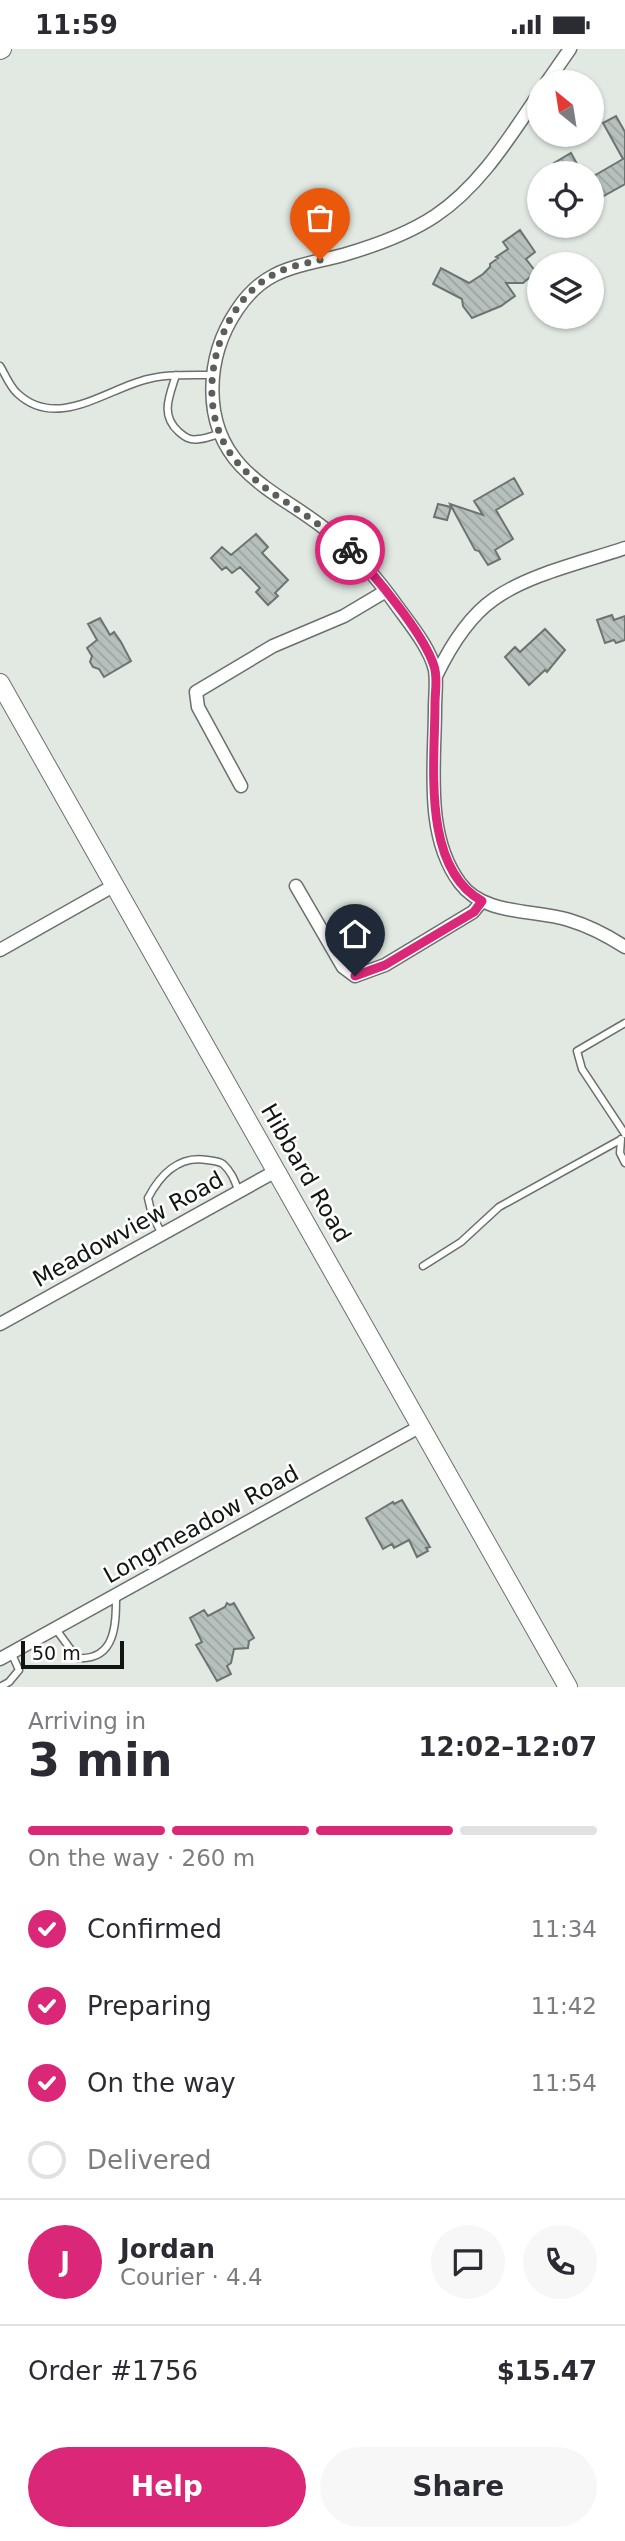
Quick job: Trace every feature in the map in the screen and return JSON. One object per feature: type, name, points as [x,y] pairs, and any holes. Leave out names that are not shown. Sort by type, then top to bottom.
[{"type":"street","points":[[555,70],[570,49]]},
{"type":"street","points":[[527,111],[493,160],[471,185],[434,216],[365,248],[280,271],[257,286],[247,296],[225,331],[216,353],[212,396],[220,433],[231,455],[242,467],[330,532],[353,553],[386,591],[434,667],[435,813],[452,870],[460,884],[482,901],[505,909],[569,920],[595,930],[625,947]]},
{"type":"street","points":[[436,676],[462,632],[492,600],[521,584],[625,548]]},
{"type":"street","points":[[241,786],[198,707],[196,691],[273,646],[344,616],[386,591]]},
{"type":"street","name":"Hibbard Road","points":[[0,683],[568,1687]]},
{"type":"street","points":[[0,950],[115,885]]},
{"type":"street","points":[[296,886],[343,967],[355,976],[385,965],[474,912],[482,901]]},
{"type":"street","name":"Meadowview Road","points":[[0,1324],[276,1171]]},
{"type":"street","name":"Longmeadow Road","points":[[6,1655],[421,1426]]},
{"type":"lane","points":[[0,366],[16,393],[37,407],[55,410],[79,405],[148,379],[213,375]]},
{"type":"lane","points":[[176,376],[168,399],[170,424],[186,439],[198,440],[220,433]]},
{"type":"lane","points":[[625,1023],[577,1051],[582,1069],[623,1137],[620,1153],[625,1163]]},
{"type":"lane","points":[[423,1266],[461,1243],[499,1206],[623,1137]]},
{"type":"lane","points":[[162,1234],[152,1215],[148,1198],[155,1185],[174,1165],[198,1158],[220,1162],[232,1174],[239,1192]]},
{"type":"lane","points":[[55,1628],[77,1658],[89,1659],[108,1646],[116,1629],[116,1595]]},
{"type":"lane","points":[[1,1687],[19,1670],[6,1655]]},
{"type":"building","points":[[616,116],[625,132],[625,184],[604,196],[604,170],[623,159],[604,122]]},
{"type":"building","points":[[571,153],[575,161],[557,161]]},
{"type":"building","points":[[520,230],[535,252],[527,252],[527,280],[523,283],[506,283],[515,296],[501,306],[472,318],[463,306],[462,299],[433,284],[441,268],[469,283],[483,274],[498,258],[496,257],[508,249],[503,242]]},
{"type":"building","points":[[514,478],[523,494],[496,510],[513,539],[495,550],[500,559],[488,565],[479,551],[475,550],[450,504],[483,515],[474,501]]},
{"type":"building","points":[[438,504],[451,507],[447,520],[434,517]]},
{"type":"building","points":[[256,534],[268,547],[262,553],[288,580],[275,593],[278,596],[268,605],[256,592],[260,588],[240,567],[232,573],[226,567],[222,570],[211,558],[222,547],[231,555]]},
{"type":"building","points":[[612,615],[614,620],[625,616],[625,640],[605,643],[597,620]]},
{"type":"building","points":[[100,618],[110,635],[114,632],[131,661],[104,677],[90,662],[92,656],[87,648],[97,640],[88,624]]},
{"type":"building","points":[[545,629],[565,650],[547,672],[545,670],[529,685],[505,657],[515,647],[520,652]]},
{"type":"building","points":[[402,1500],[430,1547],[417,1557],[409,1540],[394,1548],[392,1544],[383,1549],[366,1518],[393,1502],[394,1504]]},
{"type":"building","points":[[227,1603],[234,1603],[254,1638],[249,1641],[248,1648],[234,1649],[231,1663],[227,1666],[231,1674],[217,1681],[196,1645],[202,1642],[190,1618],[204,1610],[208,1616],[225,1607]]},
{"type":"way so far","points":[[320,260],[280,271],[267,278],[247,296],[225,331],[216,353],[212,396],[222,439],[231,455],[254,478],[330,532],[350,550]]},
{"type":"route","points":[[350,550],[398,607],[434,667],[433,795],[438,830],[452,870],[460,884],[482,901],[474,912],[385,965],[355,976]]}]
